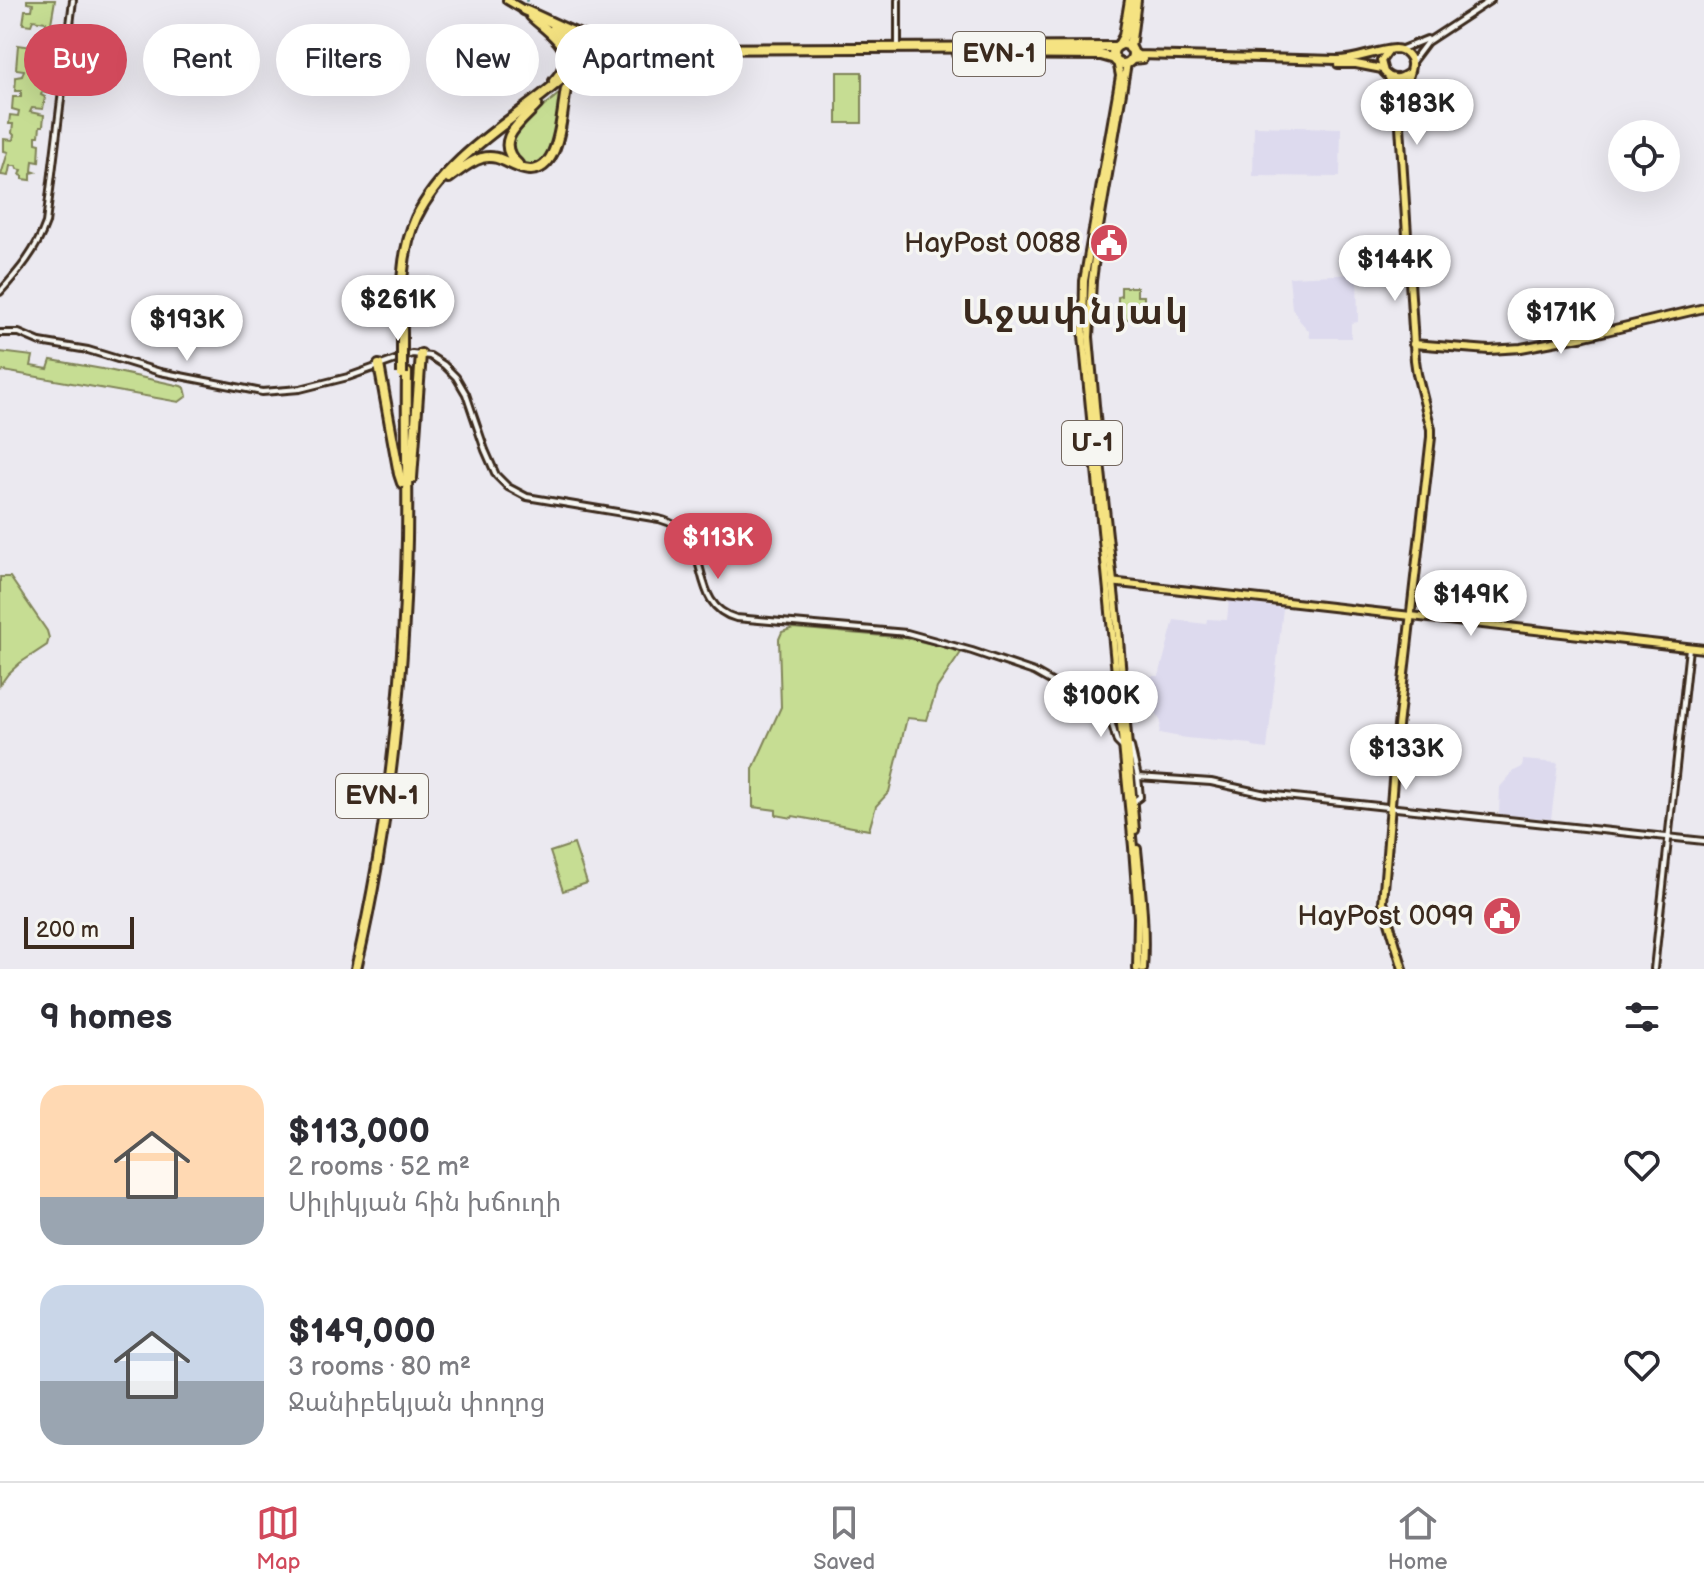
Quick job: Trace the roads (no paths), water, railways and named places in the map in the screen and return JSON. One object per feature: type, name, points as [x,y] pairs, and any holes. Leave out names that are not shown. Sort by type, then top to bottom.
[{"type":"highway","points":[[1118,46],[1125,45],[1125,57],[1114,52],[1124,36],[1130,0]]},
{"type":"highway","name":"Մ-1","points":[[1125,57],[1136,0]]},
{"type":"highway","points":[[524,10],[555,25]]},
{"type":"highway","points":[[524,10],[555,30]]},
{"type":"highway","points":[[524,10],[556,36],[565,56],[558,77],[526,108]]},
{"type":"highway","name":"EVN-1","points":[[743,52],[1118,46]]},
{"type":"highway","name":"EVN-1","points":[[743,53],[1125,57]]},
{"type":"highway","name":"EVN-1","points":[[354,969],[390,730],[399,621],[404,261],[410,236],[437,184],[455,164],[555,85]]},
{"type":"highway","name":"EVN-1","points":[[404,329],[412,243],[427,206],[470,157],[555,91]]},
{"type":"highway","points":[[449,178],[484,157],[496,157],[521,169],[544,165],[556,146],[565,96]]},
{"type":"highway","points":[[530,169],[511,157],[508,140],[512,130],[537,105]]},
{"type":"highway","points":[[407,498],[411,488],[421,354]]},
{"type":"highway","points":[[379,365],[402,483]]},
{"type":"highway","name":"EVN-1","points":[[354,969],[378,857],[395,727],[404,610],[407,498],[404,374]]},
{"type":"main road","points":[[507,0],[524,10]]},
{"type":"main road","points":[[1125,57],[1337,60],[1399,49],[1407,54],[1411,63],[1399,110],[1414,345]]},
{"type":"main road","points":[[1382,69],[1383,57],[1388,51]]},
{"type":"main road","points":[[1125,57],[1352,64],[1382,69],[1389,77],[1395,102],[1417,374],[1431,429],[1390,807],[1383,902],[1403,969]]},
{"type":"main road","name":"Մ-1","points":[[1125,57],[1096,254],[1089,337],[1125,744],[1138,917],[1137,969]]},
{"type":"main road","points":[[1389,77],[1399,79],[1407,74]]},
{"type":"main road","points":[[1414,345],[1489,350],[1521,348],[1704,308]]},
{"type":"main road","points":[[1110,582],[1704,649]]},
{"type":"main road","name":"Մ-1","points":[[1125,744],[1143,916],[1143,969]]},
{"type":"street","points":[[0,292],[30,256],[46,223],[73,0]]},
{"type":"street","points":[[898,0],[898,49]]},
{"type":"street","points":[[1399,49],[1424,41],[1489,0]]},
{"type":"street","points":[[1411,63],[1425,43],[1489,0]]},
{"type":"street","points":[[0,333],[19,333],[40,342],[88,350],[160,372],[262,392],[300,389],[348,377],[412,354],[438,359],[456,377],[470,401],[496,475],[508,487],[527,497],[674,524],[690,541],[700,562],[710,599],[720,612],[728,616],[907,633],[1034,672],[1103,711],[1111,721],[1117,742],[1125,744],[1138,777],[1140,797],[1133,803]]},
{"type":"street","points":[[1654,969],[1689,648]]},
{"type":"street","points":[[1103,711],[1110,708],[1112,692],[1119,685]]},
{"type":"street","points":[[1138,777],[1211,782],[1266,794],[1704,841]]},
{"type":"place","name":"HayPost 0088","points":[[1109,243]]},
{"type":"place","name":"HayPost 0099","points":[[1502,916]]},
{"type":"district","name":"Աջափնյակ","points":[[1076,313]]}]
